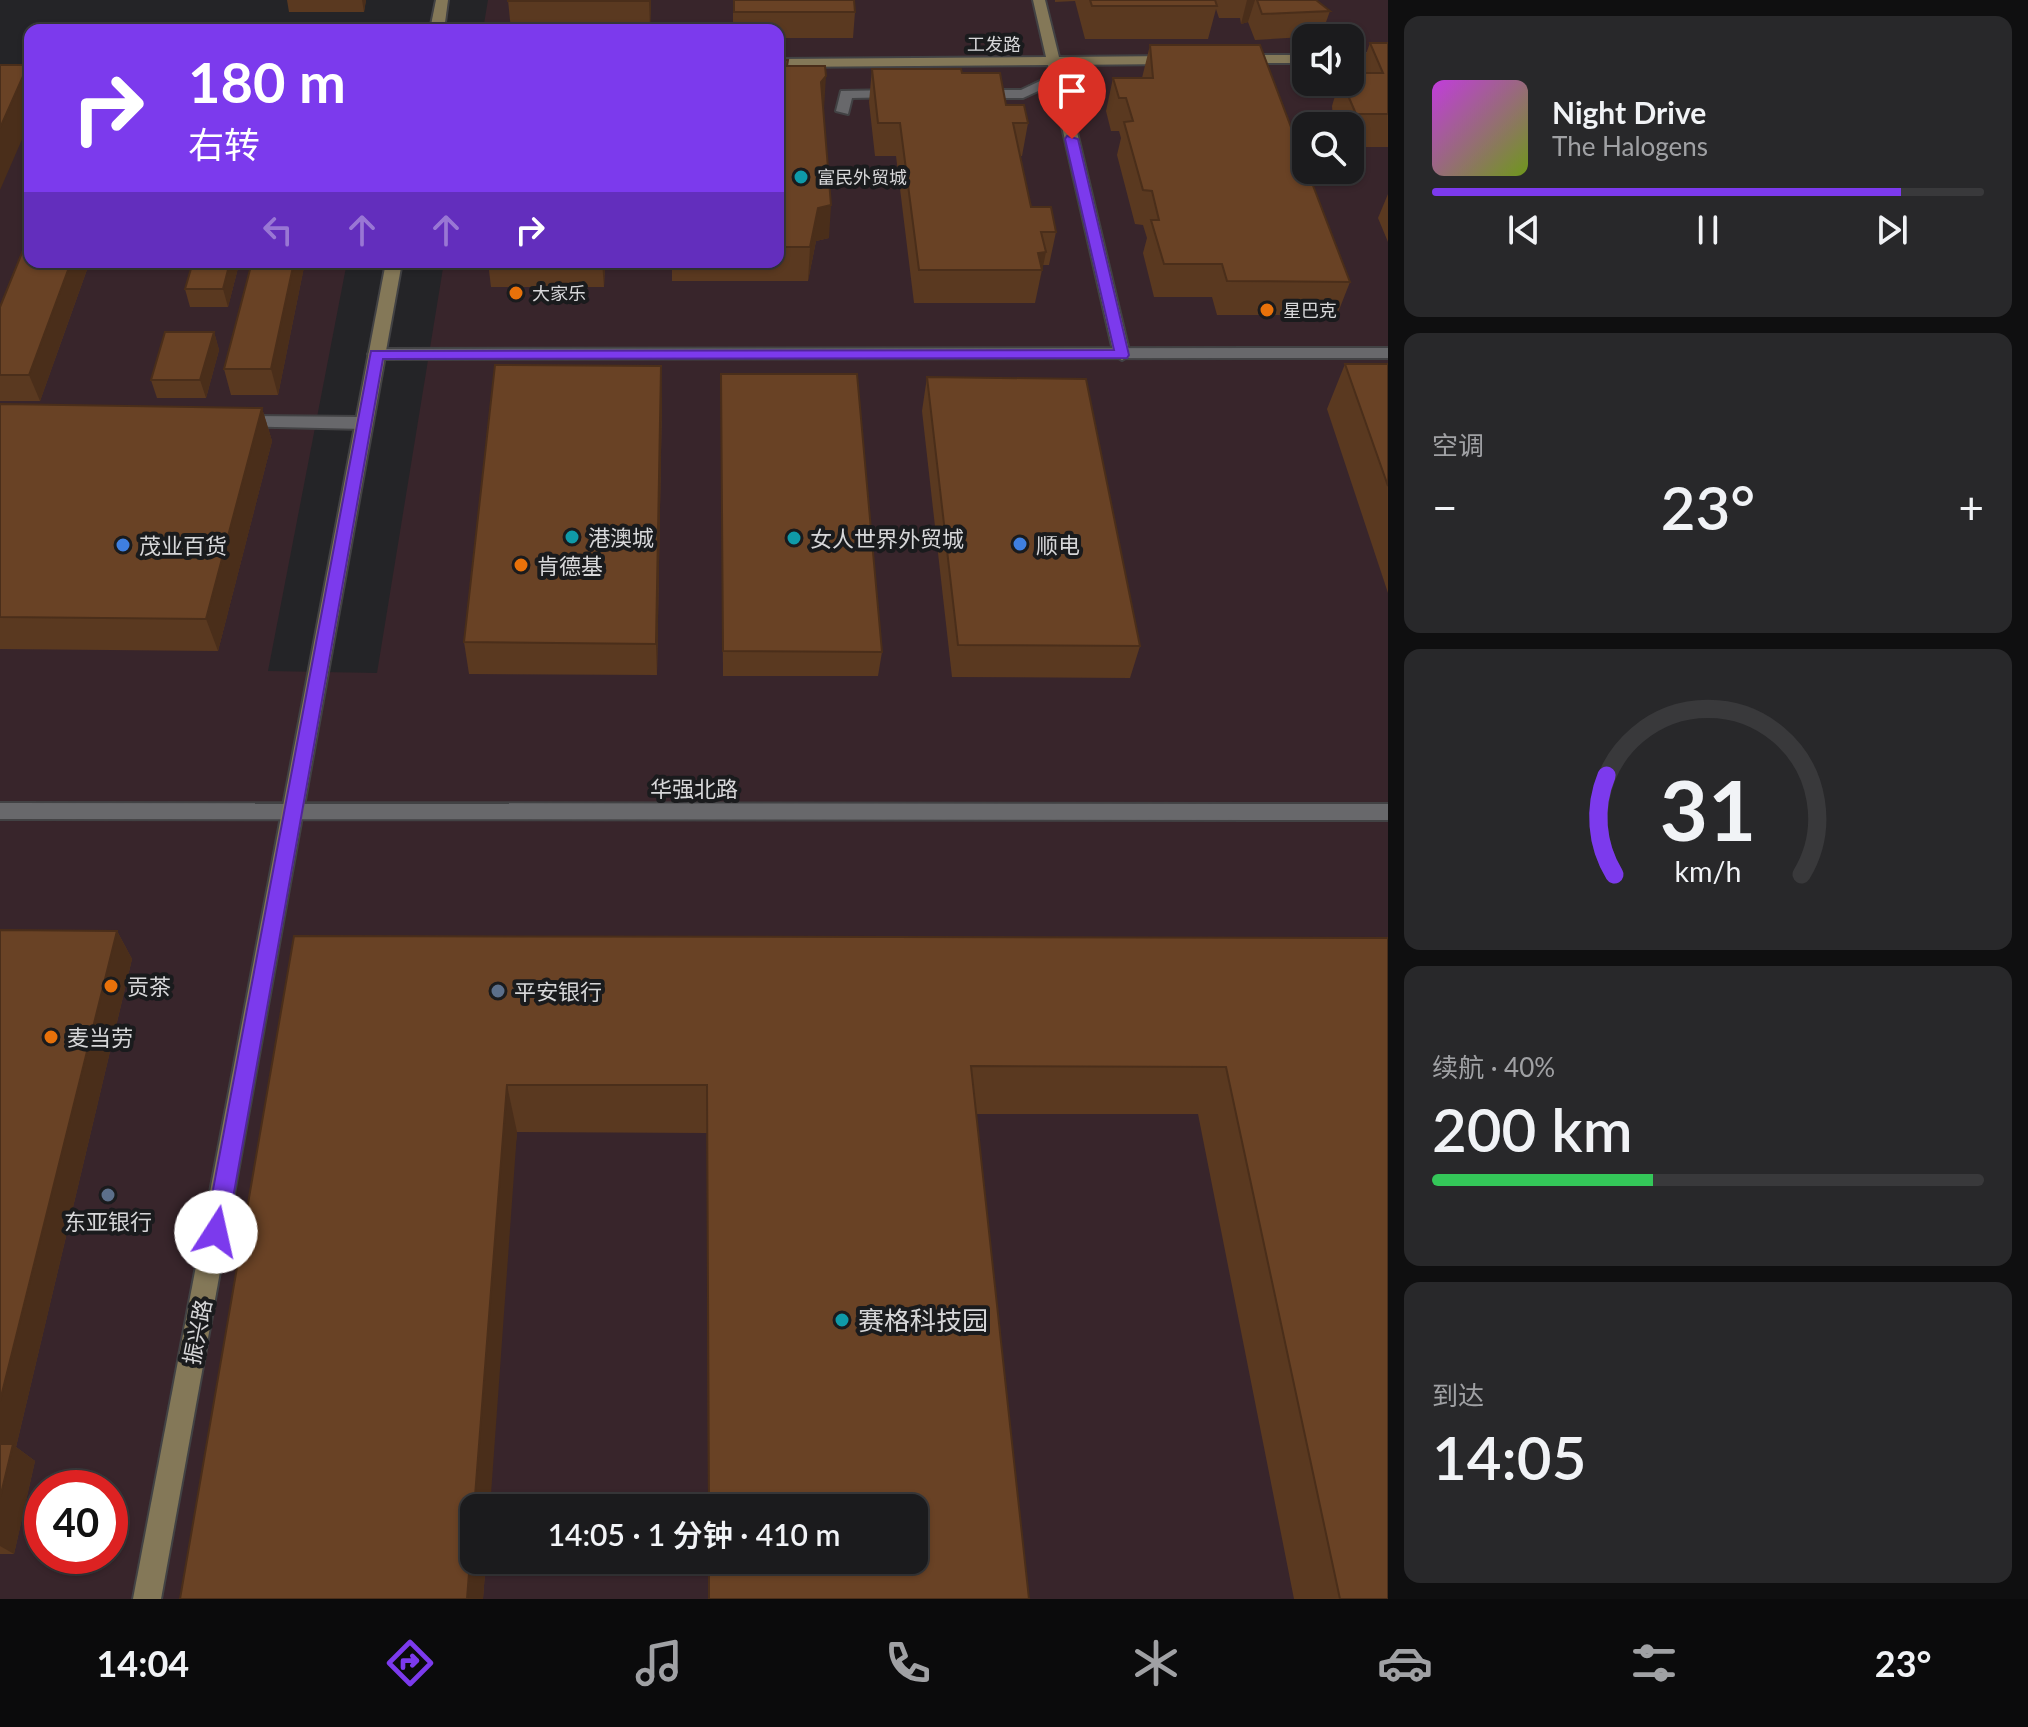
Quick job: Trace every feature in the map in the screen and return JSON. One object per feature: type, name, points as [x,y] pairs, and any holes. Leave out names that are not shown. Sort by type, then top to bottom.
[{"type":"street","points":[[438,24],[442,0]]},
{"type":"street","points":[[1039,0],[1122,355]]},
{"type":"street","points":[[1364,58],[1388,58]]},
{"type":"street","points":[[1227,60],[1292,59]]},
{"type":"street","name":"工发路","points":[[784,63],[1195,60]]},
{"type":"street","points":[[964,94],[1023,94],[1057,77]]},
{"type":"street","points":[[843,111],[846,94],[920,94]]},
{"type":"street","name":"振兴路","points":[[147,1599],[393,268]]},
{"type":"street","points":[[376,354],[1388,353]]},
{"type":"street","points":[[222,422],[364,423]]},
{"type":"street","name":"华强北路","points":[[0,811],[1388,812]]},
{"type":"shaded area","points":[[488,0],[1388,0],[1388,1599],[0,1599],[0,74],[24,74],[24,268],[346,268],[268,671],[377,673],[443,268],[784,268],[784,24],[484,24]]},
{"type":"building","points":[[649,0],[649,1],[508,1]]},
{"type":"building","points":[[734,0],[854,0],[855,12],[734,12]]},
{"type":"building","points":[[1090,0],[1215,0],[1217,6],[1092,6]]},
{"type":"building","points":[[1257,0],[1316,0],[1330,11],[1262,14]]},
{"type":"building","points":[[1370,43],[1388,43],[1388,114],[1355,112],[1348,96],[1364,96],[1364,73],[1383,73]]},
{"type":"building","points":[[1150,45],[1260,45],[1292,130],[1292,184],[1312,184],[1350,282],[1227,281],[1222,264],[1164,264],[1151,220],[1159,220],[1152,191],[1143,190],[1124,122],[1133,121],[1126,98],[1119,98],[1113,78],[1153,78]]},
{"type":"building","points":[[784,60],[788,60],[787,66],[825,66],[826,76],[821,82],[831,205],[818,208],[810,247],[784,247]]},
{"type":"building","points":[[0,65],[24,65],[24,74],[0,128]]},
{"type":"building","points":[[872,69],[961,69],[962,73],[1000,73],[1006,105],[1024,105],[1028,123],[1013,123],[1031,207],[1051,207],[1056,232],[1041,232],[1046,252],[1038,253],[1042,270],[919,270],[900,123],[878,123]]},
{"type":"building","points":[[24,248],[24,268],[69,268],[29,375],[0,375],[0,307]]},
{"type":"building","points":[[191,268],[228,268],[223,289],[185,289]]},
{"type":"building","points":[[250,268],[293,268],[271,369],[224,369]]},
{"type":"building","points":[[165,332],[214,332],[200,380],[151,380]]},
{"type":"building","points":[[1345,364],[1388,364],[1388,486]]},
{"type":"building","name":"港澳城","points":[[495,365],[661,366],[656,644],[464,642]]},
{"type":"building","name":"女人世界外贸城","points":[[721,374],[857,374],[882,652],[723,651]]},
{"type":"building","name":"顺电","points":[[927,377],[1086,379],[1140,646],[958,645]]},
{"type":"building","name":"茂业百货","points":[[0,404],[262,408],[206,619],[0,617]]},
{"type":"building","points":[[0,930],[117,931],[0,1401]]},
{"type":"building","name":"赛格科技园","points":[[294,936],[1388,938],[1388,1599],[1340,1599],[1226,1067],[971,1066],[1029,1599],[709,1599],[709,1574],[928,1574],[928,1494],[709,1494],[707,1085],[507,1085],[475,1494],[460,1494],[460,1574],[469,1574],[467,1599],[180,1599]]},
{"type":"building","points":[[0,1444],[13,1444],[0,1498]]},
{"type":"place","name":"富民外贸城","points":[[801,177]]},
{"type":"place","name":"大家乐","points":[[516,293]]},
{"type":"place","name":"星巴克","points":[[1267,310]]},
{"type":"place","name":"港澳城","points":[[572,537]]},
{"type":"place","name":"女人世界外贸城","points":[[794,538]]},
{"type":"place","name":"顺电","points":[[1020,544]]},
{"type":"place","name":"茂业百货","points":[[123,545]]},
{"type":"place","name":"肯德基","points":[[521,565]]},
{"type":"place","name":"贡茶","points":[[111,986]]},
{"type":"place","name":"平安银行","points":[[498,991]]},
{"type":"place","name":"麦当劳","points":[[51,1037]]},
{"type":"place","name":"东亚银行","points":[[108,1195]]},
{"type":"place","name":"赛格科技园","points":[[842,1320]]},
{"type":"route","points":[[216,1232],[376,354],[1122,355],[1072,139]]}]
